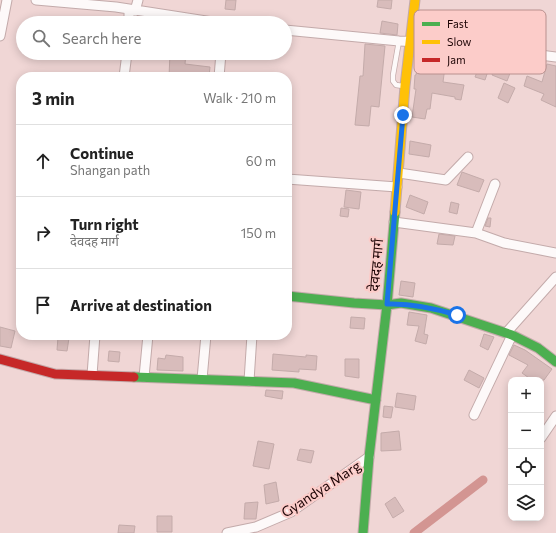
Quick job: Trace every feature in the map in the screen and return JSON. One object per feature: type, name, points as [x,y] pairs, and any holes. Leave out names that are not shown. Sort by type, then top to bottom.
[{"type":"street","points":[[0,36],[7,0]]},
{"type":"street","points":[[37,0],[132,10],[172,16]]},
{"type":"street","points":[[131,16],[132,10],[138,0]]},
{"type":"street","name":"देवदह मार्ग","points":[[363,533],[369,457],[387,304],[398,187],[405,86],[415,0]]},
{"type":"street","points":[[292,31],[414,41]]},
{"type":"street","points":[[546,56],[556,57]]},
{"type":"street","points":[[125,72],[126,60]]},
{"type":"street","points":[[219,72],[220,60]]},
{"type":"street","points":[[399,173],[446,180],[468,157]]},
{"type":"street","points":[[292,179],[398,187]]},
{"type":"street","points":[[476,233],[495,184]]},
{"type":"street","points":[[394,222],[476,233],[504,243],[556,253]]},
{"type":"street","points":[[474,415],[510,333],[556,277]]},
{"type":"street","points":[[292,296],[387,304],[401,303],[431,308],[510,333],[538,348],[556,362]]},
{"type":"street","points":[[92,375],[95,340]]},
{"type":"street","points":[[144,377],[148,340]]},
{"type":"street","points":[[202,379],[206,340]]},
{"type":"street","points":[[250,380],[252,340]]},
{"type":"street","points":[[0,359],[56,374],[250,380],[308,386],[376,400]]},
{"type":"street","points":[[544,434],[556,416]]},
{"type":"street","name":"Gyandya Marg","points":[[228,533],[256,527],[291,512],[369,457]]},
{"type":"lane","points":[[399,40],[393,80],[396,85],[405,86]]},
{"type":"building","points":[[226,0],[236,0],[235,10],[225,9]]},
{"type":"building","points":[[378,0],[392,0],[391,9],[377,7]]},
{"type":"building","points":[[382,21],[398,24],[397,35],[380,33]]},
{"type":"building","points":[[365,44],[385,46],[379,107],[371,106],[369,126],[355,125],[360,76],[363,76]]},
{"type":"building","points":[[170,60],[185,60],[185,64],[210,67],[210,72],[169,72]]},
{"type":"building","points":[[547,64],[556,66],[556,107],[541,100],[544,94],[524,86],[527,76],[542,82],[544,74],[546,74]]},
{"type":"building","points":[[444,74],[443,82],[464,85],[461,100],[455,99],[455,97],[432,93],[430,109],[427,109],[425,119],[412,117],[416,89],[414,89],[416,75]]},
{"type":"building","points":[[476,74],[487,74],[485,80],[475,77]]},
{"type":"building","points":[[492,74],[510,74],[507,81]]},
{"type":"building","points":[[504,83],[515,88],[508,103],[498,98]]},
{"type":"building","points":[[410,141],[431,145],[429,157],[409,154]]},
{"type":"building","points":[[462,172],[484,180],[479,192],[457,185]]},
{"type":"building","points":[[346,190],[361,192],[359,209],[344,207]]},
{"type":"building","points":[[410,195],[428,202],[424,214],[406,207]]},
{"type":"building","points":[[451,202],[459,204],[457,214],[449,212]]},
{"type":"building","points":[[341,208],[349,209],[348,217],[340,216]]},
{"type":"building","points":[[488,218],[491,218],[490,227],[485,226]]},
{"type":"building","points":[[439,234],[455,236],[453,245],[437,244]]},
{"type":"building","points":[[401,281],[415,283],[413,297],[399,295]]},
{"type":"building","points":[[409,312],[427,315],[424,334],[428,335],[426,344],[415,341],[419,326],[407,325]]},
{"type":"building","points":[[351,317],[365,318],[364,329],[350,328]]},
{"type":"building","points":[[0,327],[15,331],[11,348],[0,346]]},
{"type":"building","points":[[484,334],[494,337],[488,350],[480,346]]},
{"type":"building","points":[[58,340],[69,340],[67,351],[57,350]]},
{"type":"building","points":[[514,345],[525,350],[552,369],[544,380],[544,377],[528,377],[522,373],[528,365],[509,355]]},
{"type":"building","points":[[109,351],[120,352],[119,362],[108,361]]},
{"type":"building","points":[[273,354],[306,357],[306,355],[317,356],[316,370],[299,369],[299,372],[272,370]]},
{"type":"building","points":[[166,355],[183,357],[183,371],[157,370],[158,358],[165,359]]},
{"type":"building","points":[[345,359],[359,359],[359,378],[345,376]]},
{"type":"building","points":[[469,370],[484,378],[479,388],[464,380]]},
{"type":"building","points":[[266,390],[283,391],[282,399],[265,396]]},
{"type":"building","points":[[397,393],[416,396],[414,410],[395,407]]},
{"type":"building","points":[[384,406],[393,407],[391,418],[383,417]]},
{"type":"building","points":[[399,431],[401,450],[381,451],[381,433]]},
{"type":"building","points":[[258,441],[274,444],[269,469],[253,466]]},
{"type":"building","points":[[300,449],[314,451],[311,463],[297,460]]},
{"type":"building","points":[[276,482],[279,501],[266,504],[264,485]]},
{"type":"building","points":[[395,497],[404,511],[393,518],[385,504]]},
{"type":"building","points":[[258,502],[256,519],[244,519],[245,503]]},
{"type":"building","points":[[157,516],[172,516],[172,532],[157,532]]},
{"type":"building","points":[[119,525],[135,526],[134,533],[118,533]]},
{"type":"waterway","points":[[414,533],[483,480]]},
{"type":"traffic: fast","points":[[363,533],[369,457],[387,305],[395,212]]},
{"type":"traffic: fast","points":[[292,297],[387,305],[401,303],[431,308],[512,335],[538,348],[556,362]]},
{"type":"traffic: fast","points":[[134,377],[294,383],[376,400]]},
{"type":"traffic: slow","points":[[395,212],[405,86],[415,0]]},
{"type":"traffic: jam","points":[[0,359],[55,374],[134,377]]},
{"type":"route","points":[[403,115],[387,304],[401,303],[416,305],[457,315]]}]
